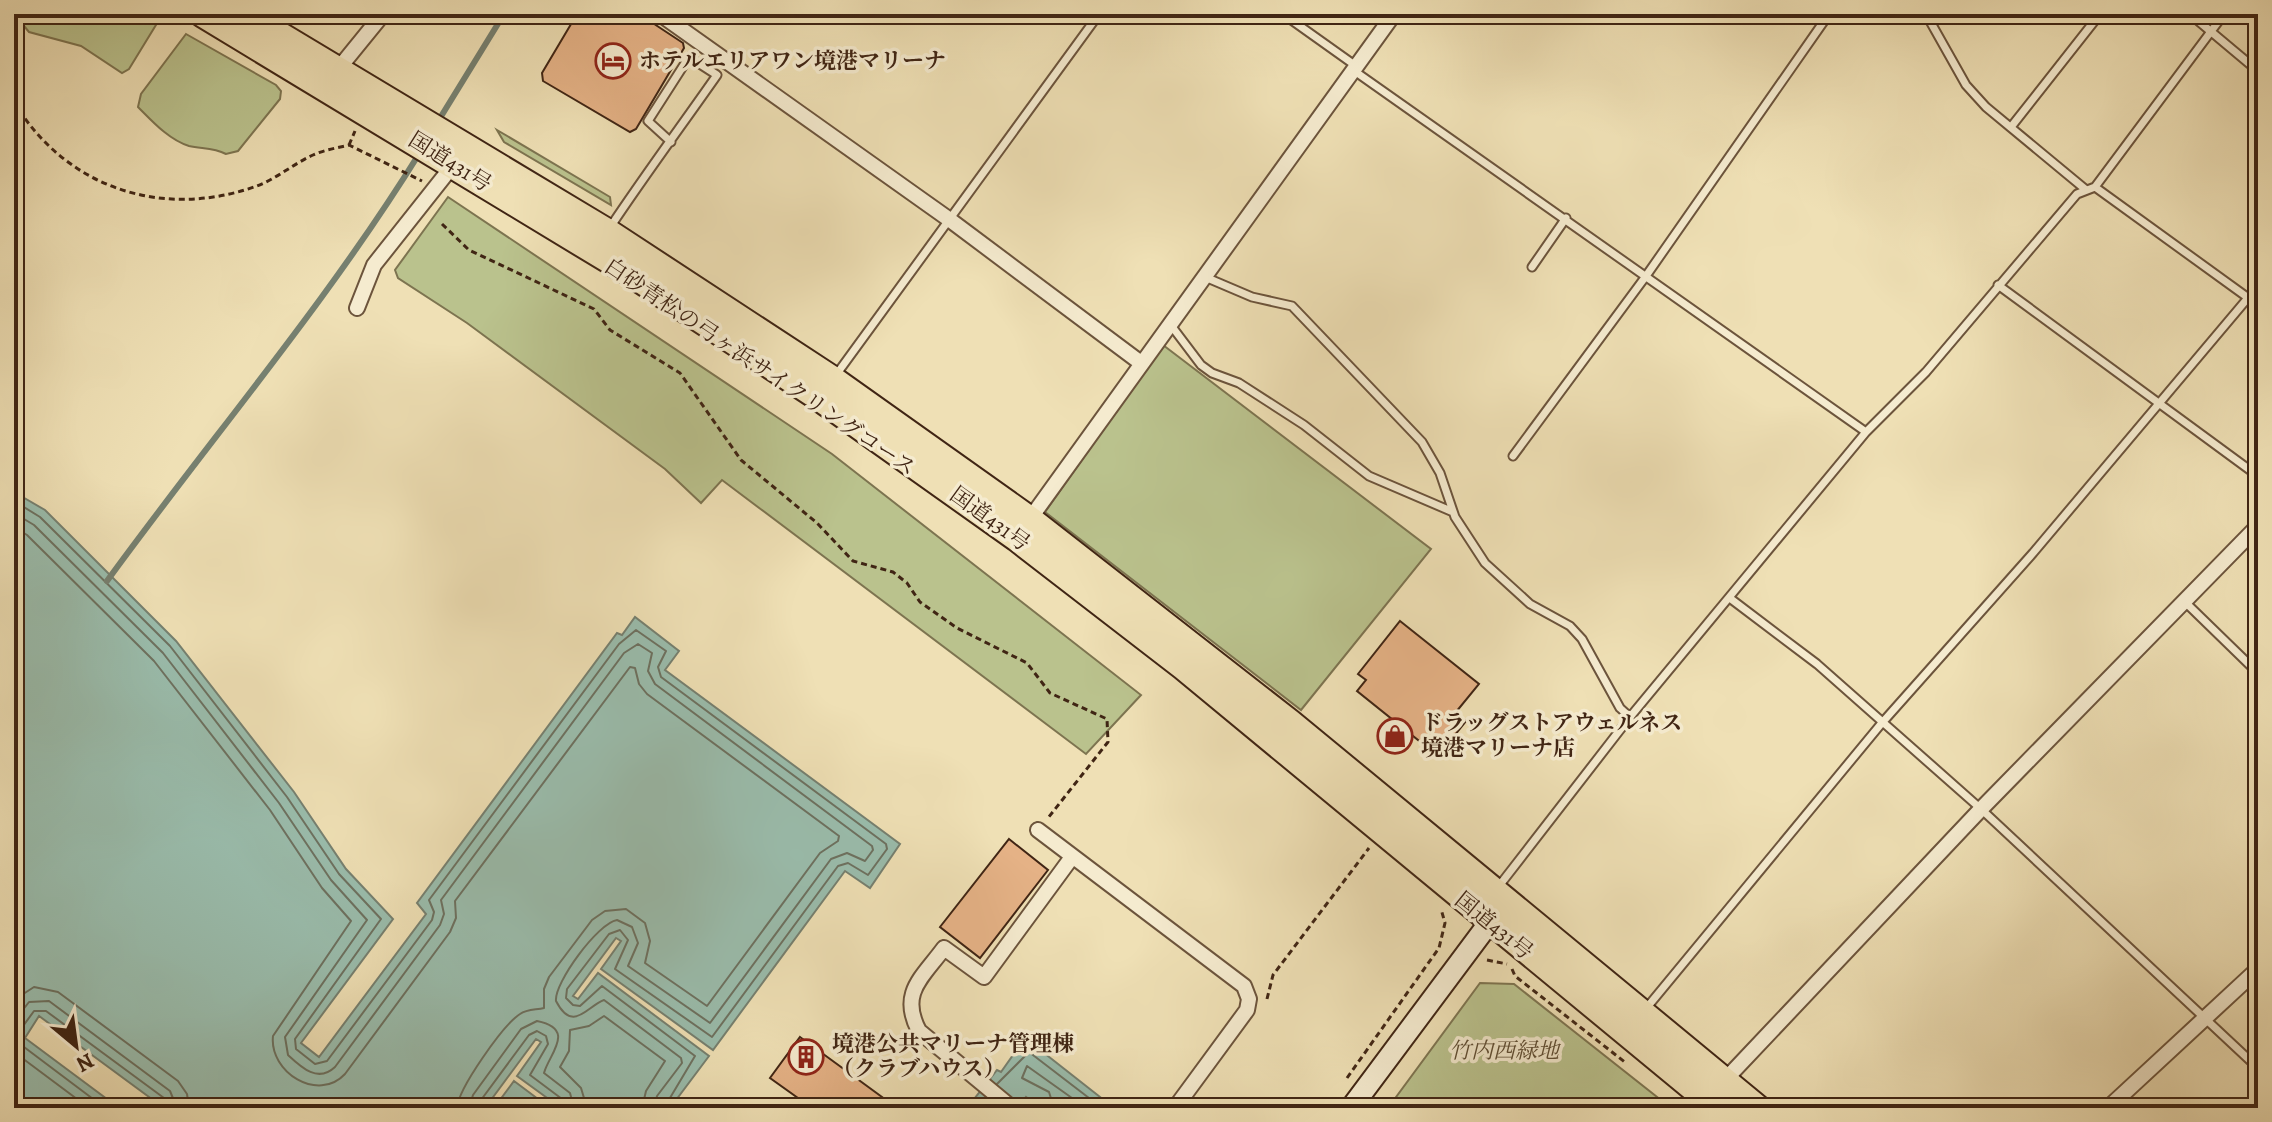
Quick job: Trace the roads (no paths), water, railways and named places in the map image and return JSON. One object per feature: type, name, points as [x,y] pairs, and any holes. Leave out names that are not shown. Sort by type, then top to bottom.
[{"type":"highway","name":"国道431号","points":[[203,14],[331,78],[407,122],[449,160],[626,270],[1023,529]]},
{"type":"highway","name":"国道431号","points":[[244,14],[331,78]]},
{"type":"highway","name":"国道431号","points":[[449,160],[607,232],[833,380],[1023,529],[1184,667],[1491,907],[1642,1013],[1757,1108]]},
{"type":"highway","name":"国道431号","points":[[1491,907],[1718,1108]]},
{"type":"street","points":[[331,78],[383,14]]},
{"type":"street","points":[[660,14],[950,220],[1141,363]]},
{"type":"street","points":[[1023,529],[1394,14]]},
{"type":"street","points":[[357,308],[374,265],[449,160]]},
{"type":"street","points":[[1724,1081],[2182,600],[2258,526]]},
{"type":"street","points":[[1038,830],[1244,986],[1249,999],[1247,1010],[1175,1108]]},
{"type":"street","points":[[1012,1108],[919,1031],[910,1014],[910,994],[944,948],[984,977],[1072,857]]},
{"type":"street","points":[[1342,1102],[1491,907]]},
{"type":"street","points":[[2108,1108],[2258,969]]},
{"type":"lane","points":[[833,380],[1099,14]]},
{"type":"lane","points":[[1283,14],[1866,432]]},
{"type":"lane","points":[[1513,456],[1646,276],[1829,14]]},
{"type":"lane","points":[[1926,14],[1966,85],[2085,189]]},
{"type":"lane","points":[[2011,127],[2100,14]]},
{"type":"lane","points":[[2190,14],[2258,71]]},
{"type":"lane","points":[[1491,907],[1630,717],[1731,599],[1866,432],[1926,372],[1998,285],[2085,189],[2095,187],[2224,14]]},
{"type":"lane","points":[[607,232],[671,142],[717,75],[689,57],[648,121],[671,142]]},
{"type":"lane","points":[[2095,187],[2139,222],[2258,305]]},
{"type":"lane","points":[[1532,267],[1566,218]]},
{"type":"lane","points":[[1205,277],[1252,297],[1292,306],[1422,442],[1440,473],[1453,512],[1468,542],[1485,563],[1530,604],[1570,626],[1582,639],[1620,708],[1630,717]]},
{"type":"lane","points":[[1998,285],[2160,401],[2258,476]]},
{"type":"lane","points":[[1642,1013],[1881,724],[2033,553],[2258,286]]},
{"type":"lane","points":[[1170,324],[1201,365],[1212,373],[1239,383],[1304,425],[1369,476],[1453,512]]},
{"type":"lane","points":[[1731,599],[1817,664],[1881,724],[1981,809],[2258,1068]]},
{"type":"lane","points":[[2182,600],[2258,673]]},
{"type":"water","points":[[14,492],[45,510],[176,641],[294,792],[346,869],[393,919],[301,1043],[319,1057],[426,914],[417,903],[617,633],[622,635],[635,617],[679,651],[665,670],[900,844],[870,888],[845,871],[713,1050],[601,969],[621,941],[616,938],[573,996],[578,999],[598,973],[709,1056],[670,1108],[561,1108],[517,1076],[541,1042],[536,1039],[485,1108],[164,1108],[39,1016],[25,1038],[119,1108],[14,1108]]},
{"type":"water","points":[[1025,1038],[1114,1108],[1040,1108],[1026,1097],[1017,1108],[967,1108],[997,1070],[1001,1072]]},
{"type":"water","points":[[514,1081],[550,1108],[494,1108]]},
{"type":"waterway","points":[[437,123],[504,14]]},
{"type":"waterway","points":[[107,581],[346,264],[419,154]]},
{"type":"place","name":"ホテルエリアワン境港マリーナ","points":[[613,61]]},
{"type":"place","name":"ドラッグストアウェルネス 境港マリーナ店","points":[[1395,736]]},
{"type":"place","name":"境港公共マリーナ管理棟 （クラブハウス）","points":[[806,1057]]},
{"type":"park label","name":"竹内西緑地","points":[[1504,1051]]}]
